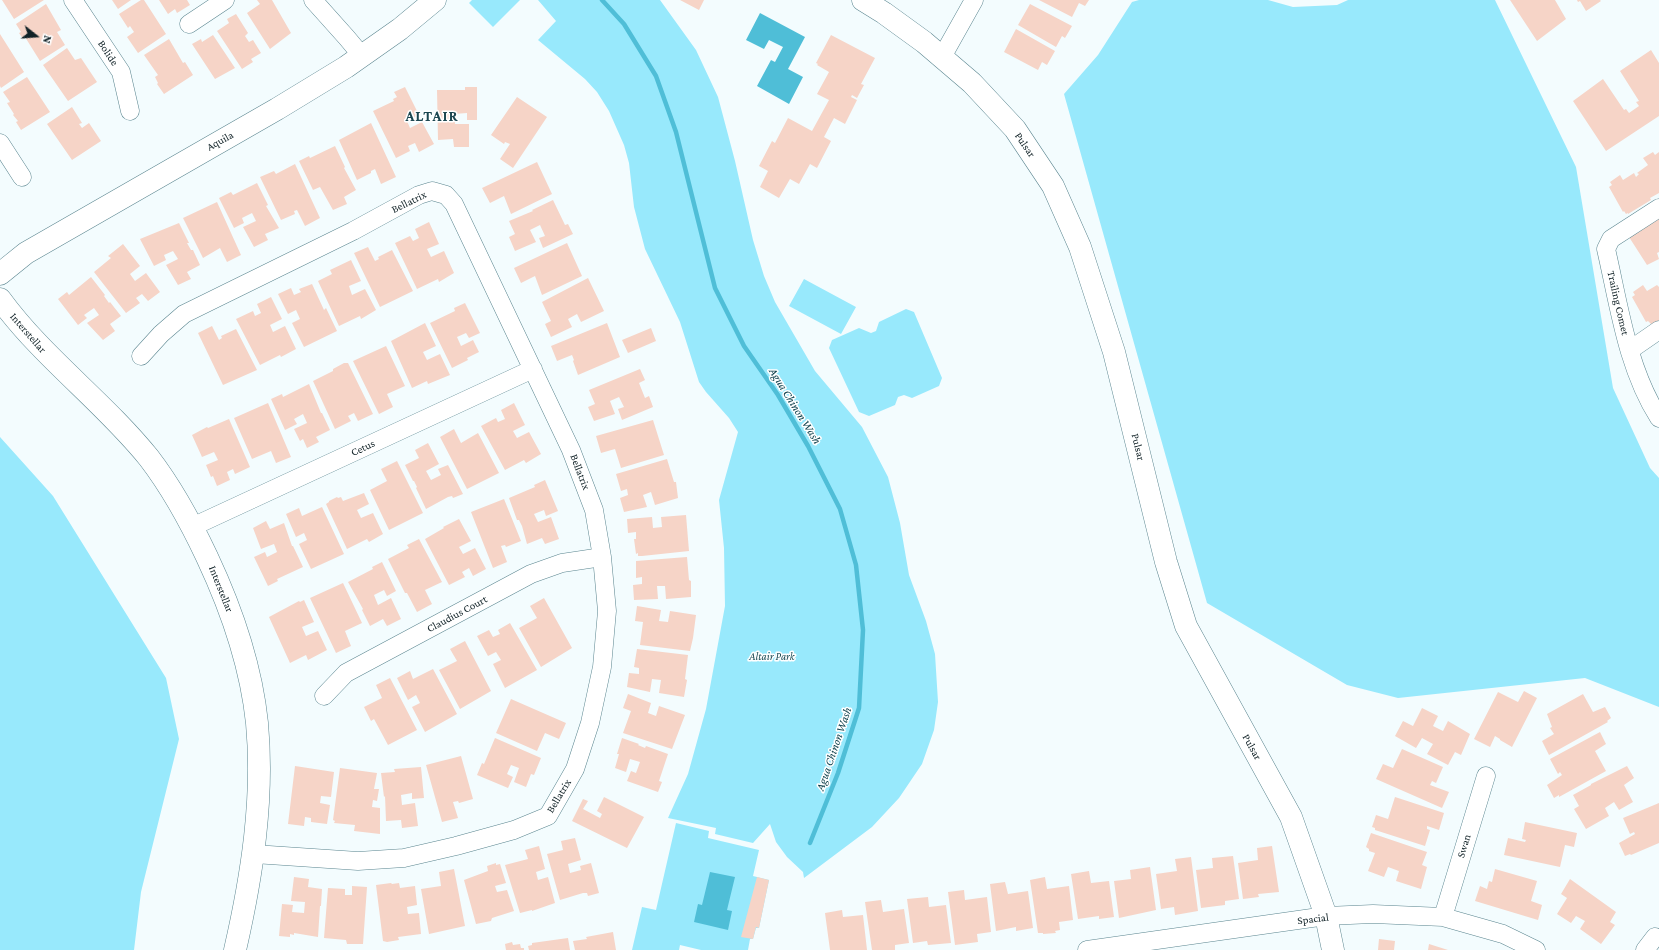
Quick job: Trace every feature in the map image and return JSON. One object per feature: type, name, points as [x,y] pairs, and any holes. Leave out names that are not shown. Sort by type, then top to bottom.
[{"type":"street","name":"Bolide","points":[[73,0],[121,72],[130,111]]},
{"type":"street","points":[[189,24],[225,0]]},
{"type":"street","points":[[313,0],[348,38],[362,56]]},
{"type":"street","name":"Aquila","points":[[0,274],[26,254],[277,109],[362,56],[400,29],[435,0]]},
{"type":"street","name":"Pulsar","points":[[863,0],[884,13],[942,57],[972,83],[1015,130],[1053,186],[1080,247],[1114,352],[1166,562],[1186,626],[1291,817],[1326,916],[1333,950]]},
{"type":"street","points":[[942,57],[974,0]]},
{"type":"street","points":[[0,143],[22,178]]},
{"type":"street","name":"Bellatrix","points":[[142,356],[161,334],[184,314],[353,231],[420,195],[432,191],[446,196],[454,204],[572,450],[594,510],[602,557],[607,611],[602,667],[590,723],[574,769],[548,816],[514,830],[404,858],[358,860],[254,854]]},
{"type":"street","name":"Trailing Comet","points":[[1659,208],[1611,239],[1606,249],[1630,350],[1648,401],[1659,418]]},
{"type":"street","name":"Interstellar","points":[[0,299],[47,354],[122,428],[149,459],[176,498],[192,527],[220,585],[236,628],[250,680],[257,722],[258,762],[254,854],[235,950]]},
{"type":"street","points":[[1630,350],[1659,330]]},
{"type":"street","name":"Cetus","points":[[192,527],[533,368]]},
{"type":"street","name":"Claudius Court","points":[[324,696],[346,674],[531,574],[562,563],[602,557]]},
{"type":"street","name":"Swan","points":[[1442,917],[1486,776]]},
{"type":"street","name":"Spacial","points":[[1087,950],[1326,916],[1373,914],[1442,917],[1504,934],[1536,950]]},
{"type":"green space","points":[[472,0],[520,0],[493,27],[469,3]]},
{"type":"green space","name":"Altair Park","points":[[538,0],[660,0],[696,50],[718,97],[735,161],[753,240],[764,276],[775,302],[815,371],[862,427],[888,477],[900,523],[909,575],[926,621],[935,654],[938,702],[934,730],[922,764],[899,798],[872,827],[804,878],[803,872],[787,857],[776,842],[770,824],[753,843],[715,834],[716,828],[668,818],[688,774],[706,709],[725,606],[724,548],[719,500],[738,432],[729,418],[699,382],[680,322],[645,249],[634,207],[629,163],[624,145],[609,111],[597,92],[585,79],[538,40],[556,21]]},
{"type":"green space","points":[[1139,0],[1268,0],[1293,7],[1337,5],[1348,0],[1495,0],[1576,167],[1613,388],[1650,468],[1659,478],[1659,707],[1585,678],[1398,698],[1347,685],[1207,603],[1064,94],[1098,55],[1132,2]]},
{"type":"green space","points":[[804,279],[856,307],[841,334],[789,306]]},
{"type":"green space","points":[[906,309],[914,312],[942,378],[939,386],[912,398],[904,395],[898,397],[895,405],[869,416],[859,412],[829,348],[832,340],[859,328],[871,333],[876,331],[879,322]]},
{"type":"green space","points":[[0,437],[53,496],[166,678],[179,739],[141,892],[134,950],[0,950]]},
{"type":"green space","points":[[676,823],[709,831],[708,838],[759,850],[753,876],[769,880],[759,928],[756,928],[753,939],[750,939],[748,950],[701,950],[680,945],[679,950],[632,950],[642,907],[656,910]]},
{"type":"shaded area","points":[[760,13],[805,37],[788,69],[803,77],[789,104],[757,86],[771,60],[775,62],[783,47],[769,40],[764,49],[746,40]]},
{"type":"shaded area","points":[[710,872],[735,877],[727,910],[732,911],[728,930],[694,922],[698,904],[702,905]]},
{"type":"building","points":[[2,0],[44,0],[14,19]]},
{"type":"building","points":[[112,0],[131,0],[118,9]]},
{"type":"building","points":[[141,0],[144,0],[166,34],[138,53],[127,37],[134,32],[130,26],[128,28],[119,14]]},
{"type":"building","points":[[159,0],[187,0],[190,5],[177,13],[175,9],[168,14]]},
{"type":"building","points":[[257,0],[272,0],[291,33],[270,49],[247,13],[260,4]]},
{"type":"building","points":[[680,0],[704,0],[699,10]]},
{"type":"building","points":[[1039,0],[1089,0],[1085,6],[1079,3],[1072,17]]},
{"type":"building","points":[[1510,0],[1555,0],[1566,19],[1537,41]]},
{"type":"building","points":[[1577,0],[1601,1],[1586,11],[1580,1],[1578,2]]},
{"type":"building","points":[[46,4],[61,30],[57,32],[65,45],[40,61],[25,37],[23,39],[19,33],[21,32],[16,24]]},
{"type":"building","points":[[1030,4],[1072,26],[1065,38],[1062,36],[1056,47],[1018,25]]},
{"type":"building","points":[[236,14],[248,33],[245,36],[249,42],[253,40],[261,53],[251,59],[253,62],[242,69],[217,31],[229,23],[227,19]]},
{"type":"building","points":[[1016,29],[1055,51],[1047,65],[1042,62],[1038,70],[1004,52]]},
{"type":"building","points":[[0,34],[24,72],[1,88],[0,86]]},
{"type":"building","points":[[213,35],[235,68],[215,79],[192,44],[201,39],[202,42]]},
{"type":"building","points":[[831,35],[875,58],[861,84],[864,85],[857,98],[852,95],[851,97],[857,100],[845,124],[834,118],[824,137],[831,141],[817,168],[810,164],[799,184],[790,179],[779,198],[760,187],[768,171],[759,166],[772,141],[775,143],[788,118],[812,131],[829,100],[817,94],[829,72],[816,63]]},
{"type":"building","points":[[169,39],[183,63],[185,62],[193,75],[164,94],[157,84],[158,83],[155,77],[158,75],[144,55]]},
{"type":"building","points":[[67,48],[75,60],[81,58],[97,82],[68,101],[43,65]]},
{"type":"building","points":[[1651,50],[1659,63],[1659,116],[1606,151],[1573,101],[1603,79],[1624,110],[1626,109],[1629,113],[1639,106],[1636,102],[1639,101],[1620,71]]},
{"type":"building","points":[[27,77],[50,112],[21,130],[16,122],[18,121],[7,103],[10,102],[3,92]]},
{"type":"building","points":[[405,87],[419,115],[407,121],[410,128],[422,122],[434,144],[419,152],[415,143],[408,146],[410,151],[396,158],[373,111],[394,101],[393,99],[397,97],[394,92]]},
{"type":"building","points":[[465,87],[477,87],[477,120],[467,120],[467,113],[454,114],[455,124],[469,124],[469,147],[454,147],[453,139],[438,140],[437,90],[465,90]]},
{"type":"building","points":[[517,97],[547,117],[513,168],[500,159],[510,144],[505,142],[504,144],[491,135]]},
{"type":"building","points":[[72,107],[82,123],[79,124],[82,128],[89,123],[101,141],[72,160],[47,124]]},
{"type":"building","points":[[371,123],[396,177],[381,184],[375,169],[371,171],[371,173],[357,180],[339,140]]},
{"type":"building","points":[[335,146],[345,167],[344,168],[356,190],[344,197],[347,204],[333,210],[320,187],[313,190],[299,161],[309,156],[310,158]]},
{"type":"building","points":[[1653,152],[1655,155],[1659,152],[1659,193],[1650,198],[1651,200],[1626,214],[1624,211],[1623,212],[1609,187],[1612,185],[1610,182],[1620,175],[1623,180],[1634,173],[1636,177],[1639,174],[1637,173],[1648,165],[1643,158]]},
{"type":"building","points":[[537,162],[552,194],[511,214],[504,196],[490,203],[482,188]]},
{"type":"building","points":[[295,164],[320,218],[305,226],[297,210],[294,211],[295,214],[281,220],[260,177],[274,171],[276,174]]},
{"type":"building","points":[[257,183],[268,205],[266,206],[279,228],[265,234],[268,240],[254,247],[243,227],[256,221],[252,213],[242,218],[244,223],[234,228],[219,198],[231,192],[233,195]]},
{"type":"building","points":[[553,200],[565,225],[568,224],[573,234],[543,248],[539,238],[545,236],[540,225],[530,230],[536,242],[515,251],[509,237],[515,234],[509,221],[533,211],[532,210]]},
{"type":"building","points":[[217,202],[241,255],[227,262],[220,248],[203,258],[183,218]]},
{"type":"building","points":[[1659,216],[1659,252],[1657,253],[1659,259],[1647,265],[1629,237]]},
{"type":"building","points":[[429,222],[439,244],[427,249],[431,257],[444,251],[454,273],[439,282],[438,279],[417,289],[395,243],[410,236],[413,241],[419,238],[415,229]]},
{"type":"building","points":[[179,223],[189,243],[187,243],[191,250],[193,250],[200,265],[187,272],[191,279],[178,285],[166,265],[178,259],[173,251],[164,255],[166,260],[154,266],[140,239]]},
{"type":"building","points":[[567,243],[582,276],[542,295],[535,276],[521,283],[514,268]]},
{"type":"building","points":[[123,244],[140,266],[130,274],[135,281],[146,273],[160,292],[148,301],[142,294],[136,298],[140,303],[126,313],[94,272],[111,258],[108,256]]},
{"type":"building","points":[[368,247],[375,261],[379,259],[378,257],[392,250],[413,291],[380,307],[354,253]]},
{"type":"building","points":[[351,260],[361,281],[349,286],[352,295],[365,289],[376,310],[361,319],[360,316],[339,326],[318,281],[332,274],[330,270]]},
{"type":"building","points":[[91,277],[105,295],[104,296],[109,303],[110,302],[121,316],[110,324],[115,331],[103,340],[87,323],[99,315],[94,308],[84,315],[87,318],[78,325],[58,299],[67,292],[69,295]]},
{"type":"building","points":[[588,278],[604,311],[581,322],[577,314],[568,319],[572,327],[551,337],[545,324],[551,321],[542,302]]},
{"type":"building","points":[[312,284],[324,310],[326,308],[337,331],[304,347],[292,323],[300,319],[296,310],[288,314],[278,294],[291,288],[294,295],[301,292],[299,289]]},
{"type":"building","points":[[1643,285],[1647,291],[1657,285],[1659,287],[1659,320],[1652,325],[1648,321],[1646,322],[1632,297],[1635,295],[1633,292]]},
{"type":"building","points":[[271,297],[282,319],[270,325],[273,332],[285,326],[296,349],[281,357],[280,355],[260,365],[236,319],[253,311],[255,316],[261,313],[257,304]]},
{"type":"building","points":[[465,303],[480,333],[469,338],[466,333],[457,337],[461,346],[473,340],[479,352],[467,358],[468,360],[452,368],[430,323],[455,311],[454,308]]},
{"type":"building","points":[[425,323],[436,346],[423,352],[427,360],[440,354],[450,375],[428,384],[427,381],[412,388],[391,341]]},
{"type":"building","points":[[607,323],[620,357],[578,375],[572,355],[557,361],[551,346]]},
{"type":"building","points":[[212,326],[219,340],[222,338],[221,336],[236,329],[257,370],[223,385],[198,333]]},
{"type":"building","points":[[651,328],[656,341],[628,353],[622,340]]},
{"type":"building","points":[[386,346],[405,386],[387,394],[393,407],[379,414],[353,361]]},
{"type":"building","points":[[344,363],[348,363],[373,414],[358,421],[354,413],[348,416],[351,421],[335,429],[313,381],[333,371],[333,369]]},
{"type":"building","points":[[640,369],[645,380],[639,383],[645,398],[649,396],[653,407],[622,420],[618,409],[624,407],[619,397],[610,401],[615,414],[594,421],[588,407],[595,404],[589,390]]},
{"type":"building","points":[[309,384],[330,430],[316,437],[319,442],[307,448],[303,439],[300,441],[294,429],[307,423],[303,414],[294,419],[297,424],[285,430],[271,399],[282,394],[283,397]]},
{"type":"building","points":[[268,403],[291,457],[276,463],[271,451],[252,459],[234,418]]},
{"type":"building","points":[[514,403],[525,425],[513,431],[517,438],[529,432],[541,454],[526,463],[524,460],[505,470],[481,426],[496,418],[498,422],[505,419],[501,410]]},
{"type":"building","points":[[229,419],[250,467],[235,474],[233,469],[227,472],[230,480],[217,486],[206,465],[218,460],[214,452],[202,457],[192,435],[207,427],[208,428]]},
{"type":"building","points":[[653,420],[664,455],[621,468],[615,449],[601,453],[596,436]]},
{"type":"building","points":[[454,429],[461,443],[478,433],[499,473],[467,489],[440,437]]},
{"type":"building","points":[[428,443],[439,464],[426,471],[431,480],[441,475],[438,469],[448,465],[463,494],[453,498],[452,496],[448,497],[426,509],[416,488],[417,487],[405,465],[419,458],[415,450]]},
{"type":"building","points":[[667,459],[674,482],[676,482],[678,498],[655,505],[651,492],[643,495],[647,507],[624,512],[620,498],[628,495],[627,489],[621,491],[616,474]]},
{"type":"building","points":[[397,461],[423,513],[389,530],[370,490],[387,481],[381,469]]},
{"type":"building","points":[[545,480],[558,511],[546,516],[544,510],[534,514],[538,522],[551,517],[559,539],[545,544],[542,538],[527,544],[522,526],[519,520],[517,520],[509,498],[535,487],[534,485]]},
{"type":"building","points":[[364,493],[369,504],[357,510],[361,518],[373,513],[383,534],[369,542],[367,539],[347,549],[326,504],[337,497],[341,497],[343,501]]},
{"type":"building","points":[[504,499],[521,541],[506,547],[505,545],[501,546],[507,562],[493,568],[471,512]]},
{"type":"building","points":[[322,507],[344,554],[311,569],[299,544],[307,540],[304,533],[296,537],[286,514],[299,508],[302,516]]},
{"type":"building","points":[[686,515],[689,551],[642,556],[638,556],[638,553],[636,554],[634,539],[636,539],[636,532],[628,533],[627,519],[652,517],[653,528],[662,527],[661,517]]},
{"type":"building","points":[[459,519],[471,541],[459,547],[463,554],[475,548],[486,569],[473,576],[469,568],[462,572],[465,577],[449,585],[425,539],[444,528],[443,527]]},
{"type":"building","points":[[266,521],[270,529],[284,523],[292,546],[303,567],[277,579],[278,581],[268,586],[254,557],[265,552],[267,557],[277,552],[274,544],[261,549],[253,528]]},
{"type":"building","points":[[419,539],[442,582],[425,590],[432,604],[417,612],[407,593],[405,593],[388,559],[409,548],[407,545]]},
{"type":"building","points":[[687,557],[689,580],[691,581],[691,597],[666,599],[665,586],[657,586],[658,599],[634,600],[633,585],[642,584],[642,577],[636,578],[636,561]]},
{"type":"building","points":[[382,562],[396,591],[387,596],[384,590],[374,595],[378,605],[391,598],[401,619],[387,626],[383,619],[370,626],[362,610],[363,609],[348,582],[373,569],[372,567]]},
{"type":"building","points":[[343,583],[362,623],[345,631],[351,646],[336,653],[310,598]]},
{"type":"building","points":[[544,598],[572,648],[541,667],[519,628],[537,618],[530,606]]},
{"type":"building","points":[[304,600],[314,622],[302,627],[306,636],[318,631],[327,650],[308,660],[306,655],[290,663],[269,617],[299,601]]},
{"type":"building","points":[[637,606],[661,610],[659,621],[668,622],[670,611],[696,615],[690,651],[640,645],[643,622],[635,621]]},
{"type":"building","points":[[510,623],[537,670],[505,688],[493,664],[501,660],[496,652],[488,656],[477,636],[489,630],[493,637],[500,634],[498,630]]},
{"type":"building","points":[[465,641],[491,691],[460,709],[439,670],[457,661],[450,649]]},
{"type":"building","points":[[637,649],[688,655],[685,679],[687,680],[684,697],[659,693],[661,680],[652,679],[650,692],[627,687],[629,673],[639,674],[639,668],[634,667]]},
{"type":"building","points":[[433,669],[457,714],[425,732],[412,707],[420,703],[416,695],[408,700],[397,678],[410,671],[413,679]]},
{"type":"building","points":[[390,678],[417,730],[388,745],[374,719],[371,721],[364,707],[382,698],[376,685]]},
{"type":"building","points":[[1524,691],[1537,698],[1512,747],[1495,736],[1490,747],[1474,739],[1498,692],[1518,702]]},
{"type":"building","points":[[628,694],[651,703],[648,713],[656,716],[659,706],[685,715],[672,749],[623,733],[631,711],[623,708]]},
{"type":"building","points":[[1583,694],[1593,712],[1605,707],[1611,718],[1607,721],[1608,722],[1549,755],[1542,741],[1554,734],[1550,728],[1552,727],[1547,714]]},
{"type":"building","points":[[511,699],[566,723],[559,739],[545,733],[537,751],[496,733]]},
{"type":"building","points":[[1422,708],[1438,716],[1433,726],[1443,731],[1448,721],[1470,734],[1461,755],[1455,752],[1448,765],[1427,754],[1433,744],[1422,738],[1416,748],[1395,736],[1403,721],[1413,726]]},
{"type":"building","points":[[1600,732],[1606,744],[1595,751],[1606,771],[1559,797],[1559,795],[1554,798],[1547,785],[1562,775],[1560,772],[1558,774],[1550,759]]},
{"type":"building","points":[[495,738],[541,758],[534,775],[531,774],[526,787],[514,782],[519,768],[511,765],[507,774],[513,777],[508,788],[477,775],[482,763],[484,764]]},
{"type":"building","points":[[622,738],[639,744],[638,745],[645,748],[646,746],[668,754],[659,781],[662,782],[658,792],[627,781],[631,771],[636,773],[640,762],[630,759],[626,772],[615,768],[619,754],[617,754]]},
{"type":"building","points":[[1402,749],[1443,767],[1436,783],[1432,781],[1430,785],[1449,792],[1442,808],[1376,779],[1383,764],[1393,768]]},
{"type":"building","points":[[461,756],[473,799],[459,803],[458,801],[453,802],[458,818],[442,822],[426,765]]},
{"type":"building","points":[[295,766],[334,772],[331,797],[321,796],[320,803],[330,805],[327,824],[311,822],[311,818],[305,817],[304,826],[288,824]]},
{"type":"building","points":[[1627,766],[1634,778],[1624,785],[1633,802],[1619,810],[1614,802],[1605,808],[1609,816],[1586,829],[1574,809],[1579,806],[1573,795]]},
{"type":"building","points":[[421,767],[424,798],[412,799],[412,793],[401,795],[402,805],[415,803],[418,826],[402,828],[401,820],[386,821],[385,796],[384,797],[381,773],[395,772],[394,769]]},
{"type":"building","points":[[340,768],[377,773],[374,789],[379,789],[377,801],[373,800],[372,807],[380,808],[380,834],[354,831],[355,825],[334,823],[335,821],[333,820]]},
{"type":"building","points":[[604,797],[644,817],[627,848],[572,821],[583,799],[588,801],[583,809],[600,818],[602,814],[597,811]]},
{"type":"building","points":[[1395,797],[1444,813],[1439,830],[1427,826],[1427,829],[1430,830],[1425,846],[1375,830],[1375,828],[1372,827],[1376,815],[1388,819]]},
{"type":"building","points":[[1659,803],[1659,843],[1631,855],[1625,856],[1619,843],[1635,834],[1634,832],[1630,834],[1623,818]]},
{"type":"building","points":[[1525,822],[1577,833],[1574,847],[1565,845],[1560,867],[1504,855],[1508,838],[1525,842],[1526,840],[1522,839]]},
{"type":"building","points":[[1371,833],[1427,852],[1422,865],[1427,867],[1421,889],[1396,881],[1399,871],[1388,867],[1384,877],[1368,871],[1375,853],[1369,851],[1366,847]]},
{"type":"building","points":[[575,838],[581,860],[568,864],[570,873],[581,870],[580,866],[591,863],[599,893],[588,896],[587,893],[583,893],[560,900],[547,854],[563,850],[561,841]]},
{"type":"building","points":[[539,846],[545,869],[536,872],[538,880],[548,877],[555,903],[532,911],[520,913],[505,865],[528,859],[525,850]]},
{"type":"building","points":[[1272,846],[1279,892],[1258,894],[1259,897],[1243,899],[1238,863],[1258,860],[1257,848]]},
{"type":"building","points":[[1233,856],[1239,899],[1225,901],[1225,905],[1201,908],[1196,870],[1213,868],[1212,858]]},
{"type":"building","points":[[1191,857],[1198,911],[1175,915],[1174,907],[1161,909],[1156,874],[1177,871],[1175,859]]},
{"type":"building","points":[[496,863],[496,865],[500,864],[506,883],[495,886],[497,892],[507,890],[514,911],[492,918],[491,921],[476,924],[464,880],[488,871],[487,866]]},
{"type":"building","points":[[1150,867],[1156,910],[1119,918],[1114,881],[1131,879],[1130,870]]},
{"type":"building","points":[[454,869],[465,926],[429,934],[421,889],[441,886],[439,872]]},
{"type":"building","points":[[1495,869],[1537,881],[1531,901],[1542,905],[1538,920],[1475,901],[1480,886],[1487,889],[1489,881],[1492,882]]},
{"type":"building","points":[[1089,871],[1091,883],[1109,881],[1114,917],[1099,919],[1099,916],[1078,919],[1071,874]]},
{"type":"building","points":[[294,877],[309,879],[308,887],[322,889],[318,937],[294,933],[294,935],[290,934],[290,937],[279,936],[282,904],[293,905],[292,912],[304,913],[305,902],[291,901]]},
{"type":"building","points":[[757,877],[769,880],[759,928],[756,927],[753,939],[741,937]]},
{"type":"building","points":[[1045,877],[1047,889],[1069,886],[1073,920],[1059,922],[1060,930],[1055,931],[1056,933],[1038,933],[1030,880]]},
{"type":"building","points":[[1570,879],[1616,912],[1610,922],[1615,925],[1601,944],[1580,929],[1585,921],[1576,916],[1571,923],[1557,914],[1567,898],[1561,894]]},
{"type":"building","points":[[1005,882],[1008,894],[1028,891],[1033,928],[1016,931],[1016,927],[996,931],[990,884]]},
{"type":"building","points":[[399,883],[400,888],[415,886],[417,905],[407,907],[408,914],[419,913],[421,934],[398,937],[399,940],[387,942],[383,941],[376,885]]},
{"type":"building","points":[[352,886],[367,887],[363,944],[347,944],[346,940],[324,938],[328,888],[345,889],[345,895],[352,895]]},
{"type":"building","points":[[964,890],[965,900],[987,897],[991,932],[977,934],[978,942],[955,945],[948,892]]},
{"type":"building","points":[[928,897],[929,907],[946,905],[951,943],[928,945],[927,941],[913,943],[907,899]]},
{"type":"building","points":[[881,900],[883,912],[904,909],[909,943],[895,945],[895,950],[872,950],[865,902]]},
{"type":"building","points":[[842,910],[843,917],[863,915],[867,950],[830,950],[825,913]]},
{"type":"building","points":[[613,932],[616,950],[575,950],[573,941]]},
{"type":"building","points":[[568,938],[570,950],[529,950],[528,946],[532,945],[532,943]]},
{"type":"building","points":[[1379,939],[1395,941],[1394,950],[1378,950]]},
{"type":"building","points":[[512,942],[513,945],[520,944],[521,948],[524,948],[524,950],[506,950],[505,944]]},
{"type":"building","points":[[1429,944],[1448,950],[1428,950]]},
{"type":"waterway","name":"Agua Chinon Wash","points":[[602,0],[624,24],[656,76],[676,132],[715,288],[744,346],[778,395],[808,446],[840,509],[856,565],[863,630],[859,708],[838,773],[810,843]]},
{"type":"district","name":"ALTAIR","points":[[432,116]]}]
